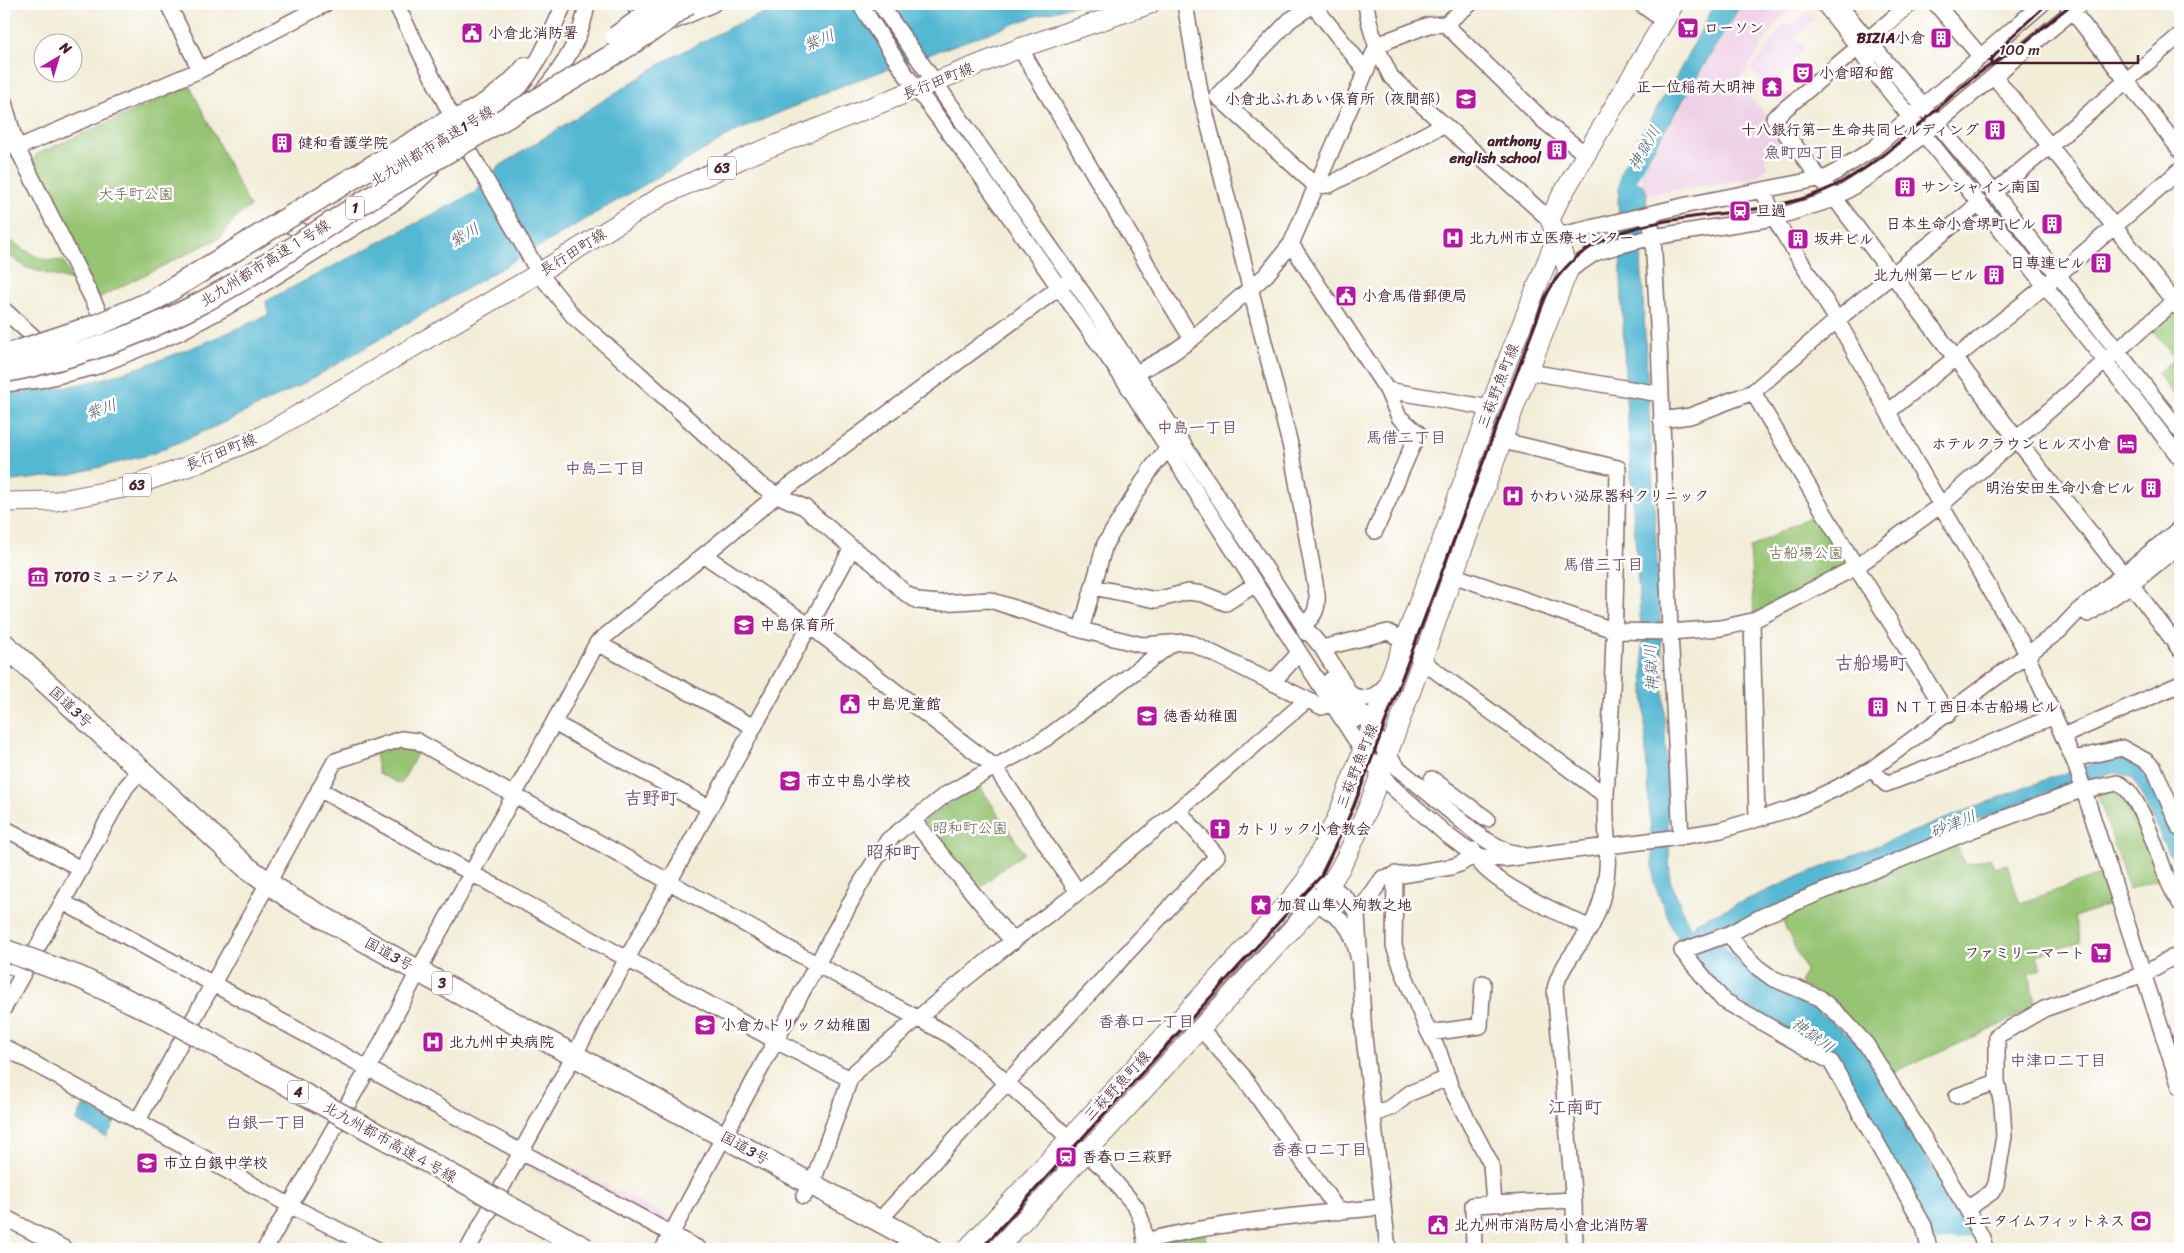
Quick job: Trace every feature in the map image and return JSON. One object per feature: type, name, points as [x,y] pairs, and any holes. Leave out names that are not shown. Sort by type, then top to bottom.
[{"type":"highway","name":"北九州都市高速1号線","points":[[4,357],[90,336],[125,324],[187,295],[216,279],[358,189],[595,50],[662,4]]},
{"type":"highway","name":"北九州都市高速１号線","points":[[4,372],[31,367],[98,348],[130,336],[194,307],[414,172],[631,44],[663,24],[687,4]]},
{"type":"highway","points":[[4,357],[88,328],[151,302],[343,184],[459,133]]},
{"type":"highway","points":[[4,381],[38,377],[94,364],[178,330],[224,305],[396,197],[428,168]]},
{"type":"highway","name":"国道3号","points":[[4,659],[136,776],[212,854],[264,889],[316,929],[416,977],[571,1061],[807,1190],[903,1249]]},
{"type":"highway","name":"北九州都市高速４号線","points":[[4,950],[79,977],[161,1016],[586,1249]]},
{"type":"highway","name":"北九州都市高速４号線","points":[[4,962],[73,988],[165,1032],[560,1249]]},
{"type":"highway","name":"国道3号","points":[[807,1190],[881,1222],[931,1249]]},
{"type":"main road","name":"長行田町線","points":[[4,502],[56,501],[129,487],[201,462],[253,440],[535,266],[662,196],[748,156],[1020,48],[1150,4]]},
{"type":"main road","name":"三萩野魚町線","points":[[966,1249],[1292,898],[1306,880],[1337,818],[1403,640],[1432,568],[1553,228],[1585,154],[1674,4]]},
{"type":"main road","points":[[1553,228],[1568,271]]},
{"type":"main road","name":"三萩野魚町線","points":[[997,1249],[1317,902],[1330,887],[1347,858],[1357,838],[1503,441],[1568,271]]},
{"type":"street","points":[[168,4],[200,70]]},
{"type":"street","points":[[17,148],[200,70],[325,4]]},
{"type":"street","points":[[396,4],[459,133],[476,163],[535,266],[574,318],[644,378],[759,484],[777,495],[804,507],[852,548],[873,562],[905,593],[918,601],[939,603],[990,600],[1081,630],[1142,645],[1194,644],[1322,707],[1332,703]]},
{"type":"street","points":[[278,218],[288,242],[294,250],[428,168],[531,58],[556,23],[564,4]]},
{"type":"street","points":[[4,365],[52,354],[110,336],[174,310],[288,242],[459,133],[518,113],[551,81],[578,39],[587,4]]},
{"type":"street","points":[[634,4],[643,21],[650,26],[662,27],[713,4]]},
{"type":"street","points":[[860,4],[904,72],[927,86]]},
{"type":"street","points":[[880,4],[922,64],[927,86],[1066,282],[1174,444],[1303,625],[1322,648],[1352,695],[1367,739]]},
{"type":"street","points":[[1185,4],[1200,90],[1291,448],[1318,594],[1315,614],[1303,625]]},
{"type":"street","points":[[1366,4],[1369,28],[1376,48],[1392,77],[1553,228],[1649,214],[1820,180],[1839,172],[1856,162],[1911,117],[2042,4]]},
{"type":"street","points":[[1130,377],[1169,355],[1192,339],[1250,291],[1292,244],[1376,48],[1389,40],[1429,25],[1445,24],[1470,4]]},
{"type":"street","points":[[1641,4],[1664,21]]},
{"type":"street","points":[[1824,4],[1868,40],[1871,68],[2106,362],[2180,458]]},
{"type":"street","points":[[1838,4],[1937,124],[2180,430]]},
{"type":"street","points":[[1910,4],[1774,118],[1891,277],[2017,440],[2128,579],[2180,650]]},
{"type":"street","points":[[1936,4],[1980,56]]},
{"type":"street","points":[[1217,96],[1290,20],[1313,5],[1366,71]]},
{"type":"street","points":[[1568,271],[1595,253],[1653,236],[1774,218],[1834,199],[1866,179],[1925,134],[2074,6],[2127,81],[2180,150]]},
{"type":"street","points":[[1445,24],[1545,122],[1585,154]]},
{"type":"street","points":[[1992,193],[2180,35]]},
{"type":"street","points":[[1020,48],[1160,288],[1192,339]]},
{"type":"street","points":[[1432,568],[1616,631],[1670,632],[1722,628],[1752,621],[1856,568],[1941,505],[2118,351],[2178,302],[2113,226],[1994,76]]},
{"type":"street","points":[[1200,90],[1217,96],[1316,186],[1329,185],[1443,125]]},
{"type":"street","points":[[4,102],[17,148],[100,314]]},
{"type":"street","points":[[1888,412],[2045,286],[2180,170]]},
{"type":"street","points":[[1763,191],[1774,218],[1837,320],[2021,642],[2084,787],[2180,1087]]},
{"type":"street","points":[[1661,420],[1690,416],[1754,392],[1837,320],[1980,203]]},
{"type":"street","points":[[1649,214],[1653,236],[1659,342],[1677,837]]},
{"type":"street","points":[[278,218],[303,232]]},
{"type":"street","points":[[4,347],[36,339],[100,314],[160,286],[217,256],[278,218]]},
{"type":"street","points":[[1292,244],[1386,390],[1400,417],[1418,433],[1376,531]]},
{"type":"street","points":[[265,1249],[368,1068],[597,643],[777,495],[1066,282]]},
{"type":"street","points":[[160,286],[174,310]]},
{"type":"street","points":[[4,310],[52,354]]},
{"type":"street","points":[[1530,372],[1660,394]]},
{"type":"street","points":[[1386,390],[1490,408]]},
{"type":"street","points":[[1754,392],[1856,568],[1948,715]]},
{"type":"street","points":[[1503,441],[1618,468],[1616,631],[1612,726],[1606,796],[1607,846],[1605,884],[1590,928],[1558,976],[1555,989],[1574,1200],[1575,1249]]},
{"type":"street","points":[[1174,444],[1256,584],[1332,703],[1367,739],[1384,765],[1435,787],[1488,819]]},
{"type":"street","points":[[1081,630],[1105,544],[1152,469],[1174,444]]},
{"type":"street","points":[[2128,579],[2180,528]]},
{"type":"street","points":[[1371,800],[1380,793],[1388,794],[1450,848],[1493,859],[1721,830],[1794,808],[1872,769],[1948,715],[2059,631],[2078,611],[2180,545]]},
{"type":"street","points":[[468,1249],[852,548]]},
{"type":"street","points":[[705,556],[810,626],[995,768],[1078,892]]},
{"type":"street","points":[[1093,587],[1156,600],[1188,592],[1204,594],[1226,603],[1256,584]]},
{"type":"street","points":[[1752,621],[1757,819]]},
{"type":"street","points":[[1303,625],[1320,663],[1367,739],[1394,778],[1438,817],[1458,844],[1474,855],[1490,874],[1512,888],[1590,928]]},
{"type":"street","points":[[1322,648],[1388,632],[1403,640],[1422,661],[1606,796]]},
{"type":"street","points":[[597,643],[754,727]]},
{"type":"street","points":[[663,1249],[861,884],[888,840],[944,795],[995,768],[1045,738],[1173,643]]},
{"type":"street","points":[[1272,682],[1299,653]]},
{"type":"street","points":[[1352,695],[1365,699],[1374,696],[1388,682]]},
{"type":"street","points":[[2063,736],[2180,685]]},
{"type":"street","points":[[807,1190],[850,1079],[856,1070],[918,1017],[934,1007],[1012,942],[1179,811],[1307,700]]},
{"type":"street","points":[[1872,769],[1886,784],[1968,753],[2054,716]]},
{"type":"street","points":[[554,722],[710,808]]},
{"type":"street","points":[[137,1122],[335,761],[401,739],[417,742],[669,883],[949,1035],[981,1060],[1104,1169],[1136,1207],[1142,1222],[1145,1245],[1272,1218],[1383,1207]]},
{"type":"street","points":[[2074,761],[2122,748],[2146,761],[2154,768],[2180,829]]},
{"type":"street","points":[[1405,774],[1420,795],[1467,835],[1473,846],[1474,855]]},
{"type":"street","points":[[4,1008],[126,786],[136,776]]},
{"type":"street","points":[[1929,1249],[1924,1226],[1831,1062],[1824,1056],[1723,1000],[1682,951],[1729,934],[1763,916],[1875,868],[1972,830],[2084,787],[2117,783],[2126,788],[2160,855],[2169,883],[2180,903]]},
{"type":"street","points":[[1435,787],[1481,836],[1506,851],[1526,855]]},
{"type":"street","points":[[319,789],[776,1041],[850,1079]]},
{"type":"street","points":[[881,1222],[887,1212],[1005,1083],[1217,856],[1179,811]]},
{"type":"street","points":[[913,820],[1012,942]]},
{"type":"street","points":[[4,828],[81,869]]},
{"type":"street","points":[[1357,838],[1355,859],[1341,886],[1357,914],[1364,1037],[1388,1249]]},
{"type":"street","points":[[1357,914],[1383,878],[1395,874],[1451,867],[1460,864],[1474,855]]},
{"type":"street","points":[[1395,874],[1394,946],[1429,1033],[1439,1052],[1451,1088],[1491,1164],[1494,1204]]},
{"type":"street","points":[[1347,899],[1330,887],[1315,880],[1306,880],[1305,891],[1348,928],[1359,960]]},
{"type":"street","points":[[62,902],[699,1249]]},
{"type":"street","points":[[1729,934],[1741,951],[1756,966],[1772,978],[1820,998],[1866,1044],[1967,1209],[1982,1238],[1985,1249]]},
{"type":"street","points":[[1967,1209],[1992,1192],[1996,1184],[2004,1136],[2002,1105],[1997,1082],[1997,1036],[2044,1009],[2144,974],[2180,953]]},
{"type":"street","points":[[4,962],[23,973]]},
{"type":"street","points":[[1429,1033],[1480,1026],[1483,983]]},
{"type":"street","points":[[1200,1028],[1242,1075],[1339,1212]]},
{"type":"street","points":[[4,1046],[137,1122],[289,1205],[376,1249]]},
{"type":"street","points":[[1373,1115],[1392,1107],[1410,1094],[1448,1078]]},
{"type":"street","points":[[1957,1096],[1997,1082]]},
{"type":"street","points":[[1474,1249],[1473,1204],[1574,1200]]},
{"type":"street","points":[[4,1217],[65,1249]]},
{"type":"shaded area","points":[[1742,4],[1798,4],[1777,22],[1738,83],[1771,120],[1786,143],[1764,159],[1769,166],[1752,179],[1647,194],[1641,174]]},
{"type":"shaded area","points":[[1808,11],[1815,20],[1794,38],[1805,47],[1778,82],[1793,99],[1788,103],[1775,88],[1771,92],[1750,68],[1763,55],[1785,22],[1791,25]]},
{"type":"shaded area","points":[[531,1148],[675,1220],[665,1237],[523,1164]]},
{"type":"green space","name":"大手町公園","points":[[190,86],[250,207],[236,217],[221,237],[98,298],[32,164],[37,154]]},
{"type":"green space","points":[[1901,135],[1905,140],[1865,171],[1839,186],[1835,185],[1874,158]]},
{"type":"green space","points":[[4,236],[39,258],[55,261],[63,260],[72,281],[27,268],[4,252]]},
{"type":"green space","points":[[2173,307],[2180,315],[2180,403],[2157,373],[2175,359],[2151,328]]},
{"type":"green space","name":"古船場公園","points":[[1820,511],[1851,562],[1754,614],[1750,548]]},
{"type":"green space","points":[[407,745],[419,750],[401,784],[379,774],[375,754]]},
{"type":"green space","name":"昭和町公園","points":[[979,785],[1024,853],[978,890],[923,823],[925,819]]},
{"type":"green space","points":[[2124,789],[2163,878],[2129,889],[2096,790]]},
{"type":"green space","points":[[1955,842],[1966,865],[1990,858],[1995,868],[2007,864],[2020,903],[2100,875],[2109,905],[2074,917],[2081,942],[2037,955],[2042,969],[2028,974],[2036,1006],[1994,1028],[1889,1074],[1800,983],[1806,971],[1779,913]]},
{"type":"green space","points":[[1205,1231],[1207,1245],[1182,1247],[1167,1238]]},
{"type":"water","name":"紫川","points":[[786,4],[1079,4],[1036,16],[843,85],[735,132],[301,385],[225,422],[152,454],[72,474],[4,482],[4,394],[65,387],[123,373],[186,350],[268,315],[266,301],[474,193],[498,167],[669,59],[733,26]]},
{"type":"water","points":[[1715,4],[1741,4],[1638,175],[1621,171],[1640,135],[1675,79]]},
{"type":"water","name":"砂津川","points":[[1620,177],[1644,185],[1647,194],[1641,258],[1663,673],[1670,880],[1690,928],[1693,928],[1696,922],[1805,874],[2039,782],[2095,763],[2117,758],[2140,765],[2148,776],[2180,840],[2180,864],[2169,853],[2131,777],[2118,772],[2069,784],[1985,817],[1721,935],[1726,951],[1750,971],[1778,990],[1817,1010],[1849,1035],[1869,1056],[1950,1200],[1975,1239],[1934,1249],[1838,1065],[1725,993],[1703,974],[1673,930],[1654,883],[1646,753],[1643,658],[1626,400],[1618,201]]},
{"type":"water","points":[[84,1105],[115,1122],[106,1137],[76,1121]]},
{"type":"pier","points":[[1978,1238],[1980,1249],[1931,1249],[1931,1241]]},
{"type":"waterway","name":"神獄川","points":[[1629,203],[1628,177],[1641,153]]},
{"type":"railway","points":[[1990,61],[2010,38],[2047,4]]},
{"type":"railway","points":[[981,1249],[1321,876],[1354,806],[1544,300],[1566,267],[1595,244],[1629,230],[1667,221],[1785,203],[1821,192],[1843,181],[1864,169],[1884,154],[1978,74],[2019,47],[2072,4]]},
{"type":"place","name":"ローソン","points":[[1688,28]]},
{"type":"place","name":"小倉北消防署","points":[[472,33]]},
{"type":"place","name":"BIZIA小倉","points":[[1941,38]]},
{"type":"place","name":"小倉昭和館","points":[[1803,73]]},
{"type":"place","name":"正一位稲荷大明神","points":[[1772,87]]},
{"type":"place","name":"小倉北ふれあい保育所（夜間部）","points":[[1466,99]]},
{"type":"place","name":"十八銀行第一生命共同ビルディング","points":[[1995,130]]},
{"type":"place","name":"健和看護学院","points":[[282,143]]},
{"type":"place","name":"anthony english school","points":[[1557,150]]},
{"type":"place","name":"サンシャイン南国","points":[[1905,187]]},
{"type":"place","name":"旦過","points":[[1740,211]]},
{"type":"place","name":"日本生命小倉堺町ビル","points":[[2052,224]]},
{"type":"place","name":"北九州市立医療センター","points":[[1453,238]]},
{"type":"place","name":"坂井ビル","points":[[1798,239]]},
{"type":"place","name":"日専連ビル","points":[[2101,263]]},
{"type":"place","name":"北九州第一ビル","points":[[1994,275]]},
{"type":"place","name":"小倉馬借郵便局","points":[[1346,296]]},
{"type":"place","name":"ホテルクラウンヒルズ小倉","points":[[2127,444]]},
{"type":"place","name":"明治安田生命小倉ビル","points":[[2151,488]]},
{"type":"place","name":"かわい泌尿器科クリニック","points":[[1513,496]]},
{"type":"place","name":"TOTOミュージアム","points":[[38,577]]},
{"type":"place","name":"中島保育所","points":[[744,625]]},
{"type":"place","name":"中島児童館","points":[[850,704]]},
{"type":"place","name":"ＮＴＴ西日本古船場ビル","points":[[1878,707]]},
{"type":"place","name":"徳香幼稚園","points":[[1147,716]]},
{"type":"place","name":"市立中島小学校","points":[[790,781]]},
{"type":"place","name":"カトリック小倉教会","points":[[1220,829]]},
{"type":"place","name":"加賀山隼人殉教之地","points":[[1261,905]]},
{"type":"place","name":"ファミリーマート","points":[[2101,953]]},
{"type":"place","name":"小倉カトリック幼稚園","points":[[705,1025]]},
{"type":"place","name":"北九州中央病院","points":[[433,1042]]},
{"type":"place","name":"香春口三萩野","points":[[1066,1157]]},
{"type":"place","name":"市立白銀中学校","points":[[147,1163]]},
{"type":"place","name":"エニタイムフィットネス","points":[[2141,1221]]},
{"type":"place","name":"北九州市消防局小倉北消防署","points":[[1438,1225]]},
{"type":"district","name":"魚町四丁目","points":[[1804,152]]},
{"type":"district","name":"中島一丁目","points":[[1197,427]]},
{"type":"district","name":"馬借二丁目","points":[[1406,437]]},
{"type":"district","name":"中島二丁目","points":[[605,468]]},
{"type":"district","name":"馬借三丁目","points":[[1603,564]]},
{"type":"district","name":"古船場町","points":[[1871,663]]},
{"type":"district","name":"吉野町","points":[[651,798]]},
{"type":"district","name":"昭和町","points":[[893,852]]},
{"type":"district","name":"香春口一丁目","points":[[1146,1021]]},
{"type":"district","name":"中津口二丁目","points":[[2058,1060]]},
{"type":"district","name":"江南町","points":[[1575,1107]]},
{"type":"district","name":"白銀一丁目","points":[[266,1122]]},
{"type":"district","name":"香春口二丁目","points":[[1319,1149]]}]
